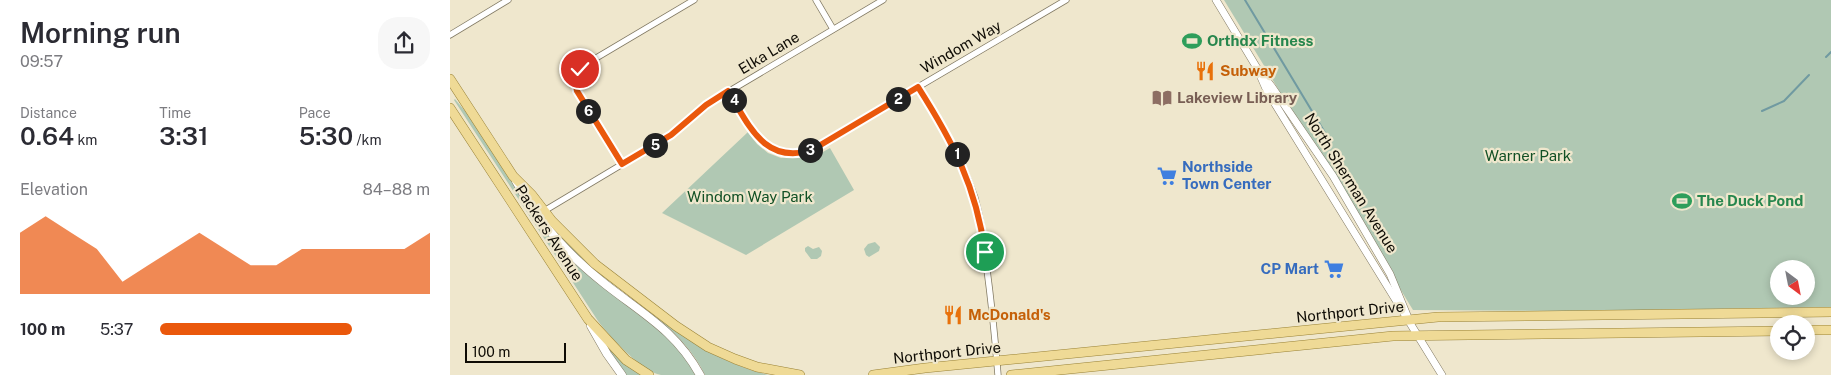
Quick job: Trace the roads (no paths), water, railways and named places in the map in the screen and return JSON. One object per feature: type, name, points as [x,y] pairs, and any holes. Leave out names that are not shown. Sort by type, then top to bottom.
[{"type":"main road","points":[[450,79],[513,176],[595,264],[676,326],[708,347],[757,367],[800,375]]},
{"type":"main road","name":"Packers Avenue","points":[[450,108],[588,319],[600,342],[622,375]]},
{"type":"main road","name":"Packers Avenue","points":[[513,176],[536,214],[562,246],[600,280],[673,337],[686,352],[700,375]]},
{"type":"main road","name":"Northport Drive","points":[[874,375],[996,360],[1468,316],[1831,312]]},
{"type":"main road","points":[[588,319],[626,360],[648,375]]},
{"type":"main road","points":[[1815,330],[1831,330]]},
{"type":"main road","name":"Northport Drive","points":[[1011,375],[1311,344],[1418,336],[1770,331]]},
{"type":"main road","points":[[1185,357],[1201,349],[1211,340]]},
{"type":"street","points":[[450,35],[508,0]]},
{"type":"street","points":[[622,164],[580,98],[575,82],[580,69],[694,0]]},
{"type":"street","points":[[816,0],[833,29]]},
{"type":"street","name":"Elka Lane","points":[[544,211],[671,135],[706,105],[728,91],[883,0]]},
{"type":"street","name":"Windom Way","points":[[728,91],[753,132],[766,146],[783,153],[812,150],[1066,0]]},
{"type":"street","name":"North Sherman Avenue","points":[[1216,0],[1257,68],[1323,161],[1355,213],[1394,280],[1409,320]]},
{"type":"street","name":"North Sherman Avenue","points":[[1257,68],[1267,91],[1442,375]]},
{"type":"street","points":[[918,87],[960,160],[975,200],[982,227],[998,375]]},
{"type":"waterway","points":[[1245,0],[1330,141]]},
{"type":"waterway","points":[[1826,57],[1831,52]]},
{"type":"waterway","points":[[1762,111],[1784,101],[1809,75]]},
{"type":"place","name":"Orthdx Fitness","points":[[1192,41]]},
{"type":"place","name":"Subway","points":[[1205,71]]},
{"type":"place","name":"Lakeview Library","points":[[1162,98]]},
{"type":"place","name":"Northside Town Center","points":[[1167,176]]},
{"type":"place","name":"The Duck Pond","points":[[1682,201]]},
{"type":"place","name":"CP Mart","points":[[1334,269]]},
{"type":"place","name":"McDonald's","points":[[953,315]]},
{"type":"park label","name":"Warner Park","points":[[1528,156]]},
{"type":"park label","name":"Windom Way Park","points":[[750,197]]}]
